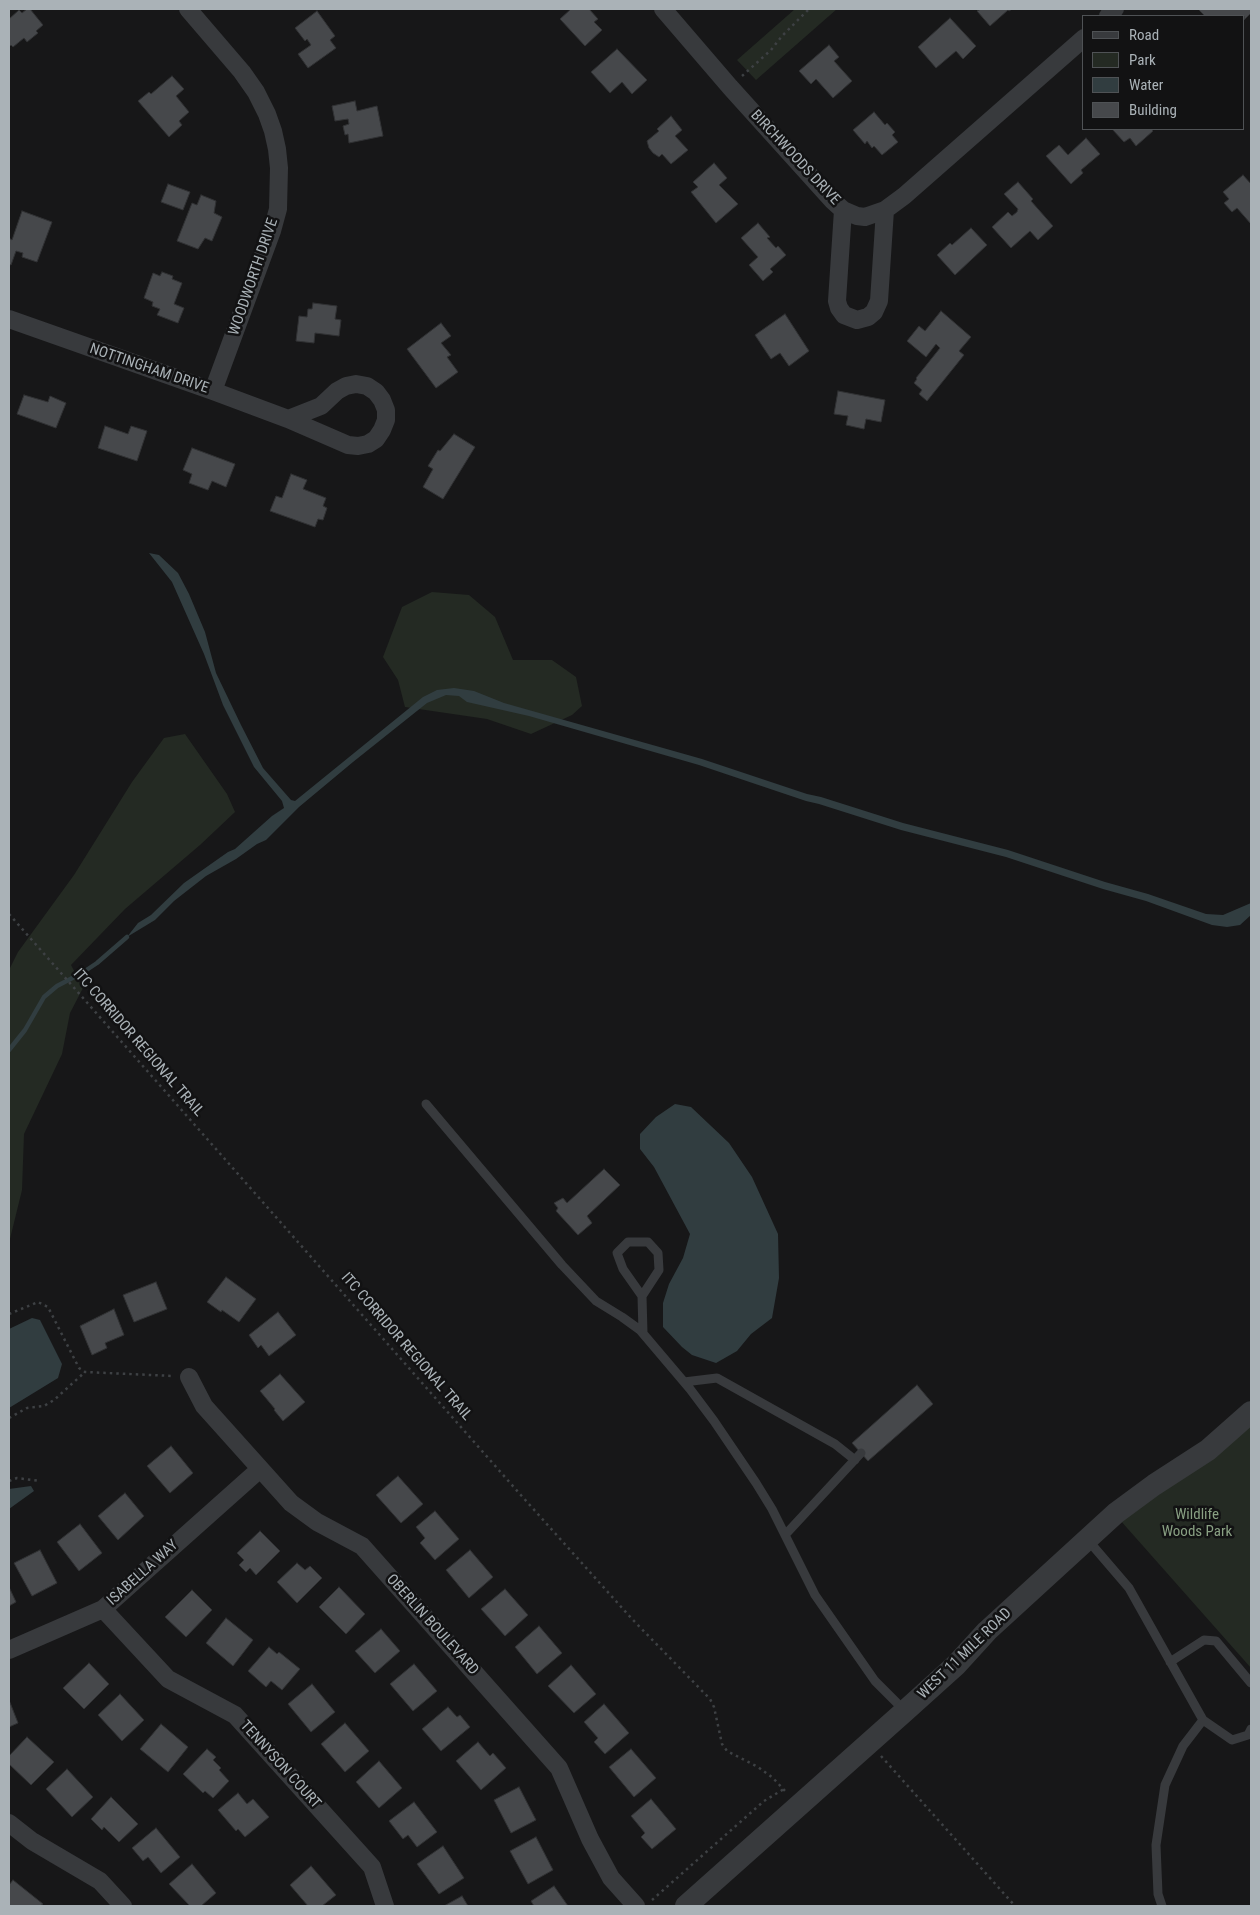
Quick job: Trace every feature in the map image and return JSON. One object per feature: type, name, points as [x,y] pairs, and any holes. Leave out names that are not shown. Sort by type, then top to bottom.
[{"type":"street","name":"WOODWORTH DRIVE","points":[[188,9],[242,72],[256,92],[273,131],[279,168],[278,209],[272,230],[213,391]]},
{"type":"street","name":"BIRCHWOODS DRIVE","points":[[663,9],[832,200],[843,210],[865,217],[885,210],[904,196],[1082,40]]},
{"type":"street","points":[[843,210],[837,301],[839,308],[844,314],[857,320],[868,317],[874,312],[879,301],[885,210]]},
{"type":"street","name":"NOTTINGHAM DRIVE","points":[[9,319],[213,391],[288,419],[348,445],[368,444],[379,434],[386,420],[386,410],[376,392],[367,386],[356,384],[346,386],[337,391],[321,406],[288,419]]},
{"type":"street","name":"OBERLIN BOULEVARD","points":[[189,1377],[204,1406],[291,1503],[317,1522],[362,1546],[559,1768],[590,1839],[611,1878],[643,1904]]},
{"type":"street","name":"WEST 11 MILE ROAD","points":[[686,1906],[905,1712],[956,1665],[987,1631],[1086,1539],[1146,1490],[1208,1450],[1251,1412]]},
{"type":"street","name":"ISABELLA WAY","points":[[9,1650],[103,1609],[260,1469]]},
{"type":"street","name":"TENNYSON COURT","points":[[103,1609],[168,1679],[235,1715],[372,1868],[385,1906]]},
{"type":"street","points":[[9,1823],[32,1842],[100,1881],[123,1906]]},
{"type":"lane","points":[[426,1104],[538,1238],[596,1301],[622,1316],[643,1333],[684,1382],[714,1421],[756,1483],[815,1595],[835,1625],[875,1681],[905,1712]]},
{"type":"lane","points":[[642,1296],[659,1270],[658,1253],[648,1242],[628,1242],[617,1253],[623,1269],[642,1296],[643,1333]]},
{"type":"lane","points":[[684,1382],[717,1378],[858,1457],[785,1535]]},
{"type":"lane","points":[[1086,1539],[1129,1588],[1203,1720],[1232,1740],[1248,1735],[1251,1729]]},
{"type":"lane","points":[[1170,1662],[1204,1640],[1216,1641],[1251,1682]]},
{"type":"lane","points":[[1162,1906],[1158,1894],[1156,1845],[1165,1785],[1183,1746],[1203,1720]]},
{"type":"path","points":[[730,86],[766,54],[809,9]]},
{"type":"path","name":"ITC CORRIDOR REGIONAL TRAIL","points":[[9,914],[546,1523],[632,1619],[705,1692],[714,1707],[722,1744],[727,1751],[758,1767],[783,1788],[764,1801],[643,1904]]},
{"type":"path","points":[[9,1314],[38,1302],[48,1308],[79,1368],[85,1372],[189,1377]]},
{"type":"path","points":[[9,1418],[27,1408],[44,1406],[54,1400],[85,1372]]},
{"type":"path","points":[[9,1481],[17,1478],[40,1481]]},
{"type":"path","points":[[882,1756],[1015,1906]]},
{"type":"green space","points":[[795,9],[837,9],[756,80],[737,60]]},
{"type":"green space","points":[[432,592],[469,595],[495,617],[513,660],[552,660],[576,677],[582,706],[572,715],[531,734],[487,719],[405,707],[398,680],[383,657],[402,607]]},
{"type":"green space","points":[[185,734],[227,794],[235,812],[200,845],[125,909],[71,965],[83,988],[70,1013],[62,1054],[24,1134],[22,1190],[9,1243],[9,970],[18,952],[74,875],[132,782],[164,738]]},
{"type":"green space","name":"Wildlife Woods Park","points":[[1251,1402],[1251,1668],[1120,1520]]},
{"type":"water","points":[[149,553],[159,555],[178,573],[205,632],[216,673],[241,725],[263,768],[291,800],[295,801],[423,697],[437,690],[454,688],[474,691],[504,703],[702,759],[903,823],[1008,850],[1206,914],[1223,915],[1251,903],[1251,915],[1240,925],[1227,927],[1212,925],[1146,901],[1006,857],[901,830],[699,765],[529,716],[467,702],[459,696],[446,695],[427,703],[353,762],[299,807],[266,840],[206,876],[174,901],[155,920],[127,937],[138,923],[151,915],[184,883],[235,849],[272,816],[284,808],[282,801],[254,767],[223,705],[204,654],[172,582]]},
{"type":"water","points":[[675,1104],[691,1107],[729,1143],[752,1177],[778,1234],[779,1278],[772,1318],[751,1334],[737,1351],[716,1363],[692,1355],[663,1327],[663,1303],[669,1284],[683,1258],[690,1234],[654,1167],[640,1149],[640,1134],[656,1117]]},
{"type":"water","points":[[32,1318],[40,1320],[62,1364],[58,1378],[9,1408],[9,1329]]},
{"type":"water","points":[[31,1486],[34,1491],[9,1509],[9,1489]]},
{"type":"building","points":[[30,9],[43,25],[36,31],[38,33],[27,42],[24,38],[13,47],[11,45],[9,47],[9,19],[19,10],[22,13]]},
{"type":"building","points":[[571,9],[589,9],[598,19],[594,22],[602,30],[585,46],[560,19]]},
{"type":"building","points":[[981,9],[1012,9],[1008,10],[990,26],[977,11]]},
{"type":"building","points":[[1198,9],[1251,9],[1251,13],[1245,19],[1245,15],[1204,15]]},
{"type":"building","points":[[317,11],[335,36],[330,40],[336,48],[308,68],[298,54],[311,45],[307,39],[305,41],[295,28]]},
{"type":"building","points":[[950,18],[976,46],[963,59],[956,51],[936,68],[918,47]]},
{"type":"building","points":[[829,45],[839,57],[834,61],[852,81],[833,98],[816,79],[811,84],[799,71]]},
{"type":"building","points":[[617,49],[647,80],[632,94],[622,82],[610,93],[591,72]]},
{"type":"building","points":[[172,76],[184,89],[176,96],[189,112],[179,121],[182,125],[169,137],[138,101],[149,92],[151,94]]},
{"type":"building","points":[[355,101],[357,111],[377,106],[383,136],[349,143],[348,134],[345,135],[343,126],[349,124],[348,119],[335,121],[332,106]]},
{"type":"building","points":[[874,112],[885,125],[887,123],[895,132],[892,135],[898,142],[882,155],[874,146],[872,148],[867,141],[865,144],[853,130]]},
{"type":"building","points":[[671,116],[682,130],[675,136],[688,150],[671,164],[662,154],[659,157],[653,153],[647,141],[659,131],[657,129]]},
{"type":"building","points":[[1113,130],[1153,131],[1136,146],[1130,138],[1124,142]]},
{"type":"building","points":[[1086,138],[1100,154],[1081,170],[1083,173],[1071,184],[1046,156],[1059,145],[1068,155]]},
{"type":"building","points":[[714,163],[727,178],[719,185],[738,204],[716,223],[691,192],[698,187],[693,182]]},
{"type":"building","points":[[1243,175],[1251,184],[1251,224],[1237,208],[1232,212],[1224,203],[1229,199],[1223,192]]},
{"type":"building","points":[[1018,182],[1033,199],[1031,201],[1053,226],[1038,240],[1030,231],[1011,248],[992,227],[1008,212],[1012,216],[1017,212],[1018,209],[1004,194]]},
{"type":"building","points":[[168,184],[190,192],[183,210],[161,202]]},
{"type":"building","points":[[201,195],[216,201],[214,213],[222,217],[212,241],[205,238],[198,249],[177,241],[192,203],[197,205]]},
{"type":"building","points":[[22,211],[52,222],[37,262],[22,257],[23,253],[16,251],[11,265],[9,264],[9,238],[12,240]]},
{"type":"building","points":[[758,223],[770,237],[767,238],[786,255],[770,269],[773,272],[763,281],[749,265],[758,257],[741,238]]},
{"type":"building","points":[[971,228],[987,245],[955,275],[937,255]]},
{"type":"building","points":[[162,272],[173,276],[172,279],[182,283],[174,304],[184,308],[178,323],[157,315],[160,309],[152,306],[153,302],[144,298],[153,273],[160,276]]},
{"type":"building","points":[[313,303],[337,306],[335,319],[341,320],[339,336],[315,333],[314,343],[296,341],[299,316],[307,317],[308,309],[312,309]]},
{"type":"building","points":[[941,311],[971,337],[959,351],[964,355],[927,401],[919,394],[922,390],[914,383],[940,348],[936,344],[926,357],[907,341],[919,326],[925,331]]},
{"type":"building","points":[[785,314],[809,351],[789,366],[780,353],[771,359],[755,335]]},
{"type":"building","points":[[441,323],[451,336],[441,343],[451,355],[447,357],[458,372],[436,388],[407,349]]},
{"type":"building","points":[[838,391],[885,400],[881,422],[866,419],[864,429],[846,425],[848,416],[834,414]]},
{"type":"building","points":[[24,395],[48,402],[50,396],[66,403],[56,428],[17,414]]},
{"type":"building","points":[[105,426],[128,434],[131,426],[147,431],[137,461],[98,448]]},
{"type":"building","points":[[454,434],[475,447],[443,499],[423,487],[433,469],[428,466],[438,450],[440,451]]},
{"type":"building","points":[[192,448],[235,464],[226,487],[212,481],[208,490],[189,483],[192,474],[183,470]]},
{"type":"building","points":[[291,474],[307,480],[303,489],[326,498],[323,506],[327,508],[323,520],[318,519],[315,527],[270,511],[276,496],[282,498]]},
{"type":"building","points":[[604,1169],[620,1185],[587,1216],[592,1223],[578,1235],[556,1211],[558,1208],[554,1203],[563,1198],[567,1203]]},
{"type":"building","points":[[226,1277],[256,1299],[239,1322],[207,1302]]},
{"type":"building","points":[[156,1282],[167,1309],[134,1322],[123,1295]]},
{"type":"building","points":[[114,1309],[124,1335],[105,1343],[107,1348],[92,1355],[80,1326]]},
{"type":"building","points":[[278,1312],[296,1335],[269,1356],[261,1345],[258,1348],[249,1335]]},
{"type":"building","points":[[280,1374],[305,1402],[283,1421],[260,1391]]},
{"type":"building","points":[[917,1385],[933,1404],[868,1461],[852,1443]]},
{"type":"building","points":[[171,1446],[193,1473],[170,1493],[147,1466]]},
{"type":"building","points":[[398,1476],[423,1504],[401,1523],[376,1495]]},
{"type":"building","points":[[125,1493],[144,1516],[118,1540],[98,1516]]},
{"type":"building","points":[[435,1511],[459,1539],[435,1560],[420,1543],[425,1538],[416,1527]]},
{"type":"building","points":[[80,1524],[102,1553],[79,1571],[57,1542]]},
{"type":"building","points":[[260,1531],[280,1551],[256,1575],[250,1568],[246,1572],[239,1565],[244,1560],[237,1553]]},
{"type":"building","points":[[40,1550],[57,1583],[32,1596],[14,1563]]},
{"type":"building","points":[[470,1550],[493,1577],[469,1598],[446,1570]]},
{"type":"building","points":[[297,1563],[305,1570],[310,1566],[322,1578],[297,1603],[277,1582]]},
{"type":"building","points":[[9,1587],[16,1602],[9,1606]]},
{"type":"building","points":[[339,1587],[365,1614],[346,1634],[319,1607]]},
{"type":"building","points":[[505,1589],[528,1615],[505,1636],[481,1609]]},
{"type":"building","points":[[192,1590],[212,1610],[186,1637],[165,1617]]},
{"type":"building","points":[[226,1618],[253,1640],[233,1666],[206,1643]]},
{"type":"building","points":[[539,1626],[562,1653],[537,1674],[515,1647]]},
{"type":"building","points":[[381,1629],[400,1651],[375,1673],[355,1651]]},
{"type":"building","points":[[269,1647],[277,1654],[279,1652],[300,1669],[282,1690],[271,1681],[266,1687],[248,1671]]},
{"type":"building","points":[[89,1663],[109,1684],[84,1709],[63,1688]]},
{"type":"building","points":[[414,1664],[437,1691],[413,1711],[390,1684]]},
{"type":"building","points":[[571,1665],[596,1694],[574,1713],[548,1686]]},
{"type":"building","points":[[312,1684],[335,1712],[311,1732],[288,1704]]},
{"type":"building","points":[[120,1694],[144,1720],[122,1741],[98,1715]]},
{"type":"building","points":[[9,1700],[18,1723],[9,1727]]},
{"type":"building","points":[[604,1704],[629,1733],[605,1754],[594,1742],[598,1738],[584,1722]]},
{"type":"building","points":[[448,1707],[457,1717],[460,1715],[470,1727],[441,1751],[422,1729]]},
{"type":"building","points":[[345,1723],[369,1751],[345,1772],[321,1744]]},
{"type":"building","points":[[161,1724],[188,1747],[168,1772],[140,1749]]},
{"type":"building","points":[[27,1737],[54,1762],[31,1785],[9,1764],[9,1756]]},
{"type":"building","points":[[478,1742],[490,1756],[493,1753],[506,1768],[481,1790],[456,1761]]},
{"type":"building","points":[[207,1749],[216,1757],[213,1760],[221,1768],[219,1770],[229,1781],[213,1798],[205,1791],[203,1793],[183,1774]]},
{"type":"building","points":[[631,1749],[656,1778],[634,1797],[609,1767]]},
{"type":"building","points":[[379,1761],[402,1788],[379,1808],[356,1782]]},
{"type":"building","points":[[67,1769],[93,1797],[72,1817],[46,1789]]},
{"type":"building","points":[[519,1787],[536,1820],[511,1833],[494,1800]]},
{"type":"building","points":[[238,1793],[247,1804],[253,1799],[269,1817],[245,1837],[238,1829],[236,1831],[218,1810]]},
{"type":"building","points":[[111,1797],[138,1824],[119,1842],[104,1827],[102,1830],[91,1819]]},
{"type":"building","points":[[651,1799],[676,1829],[652,1849],[641,1837],[645,1833],[631,1816]]},
{"type":"building","points":[[414,1802],[437,1832],[417,1847],[408,1835],[403,1839],[389,1821]]},
{"type":"building","points":[[156,1828],[180,1857],[161,1873],[148,1857],[143,1861],[132,1848]]},
{"type":"building","points":[[536,1837],[553,1870],[528,1884],[510,1851]]},
{"type":"building","points":[[443,1846],[464,1878],[439,1894],[417,1864]]},
{"type":"building","points":[[192,1864],[216,1893],[201,1906],[190,1906],[169,1884]]},
{"type":"building","points":[[311,1866],[336,1895],[322,1906],[308,1906],[290,1885]]},
{"type":"building","points":[[13,1880],[43,1904],[40,1906],[9,1906],[9,1885]]},
{"type":"building","points":[[554,1886],[568,1906],[534,1906],[531,1901]]},
{"type":"building","points":[[462,1896],[468,1906],[444,1906]]},
{"type":"waterway","points":[[9,1050],[25,1030],[44,997],[57,986],[97,963],[127,937]]}]
